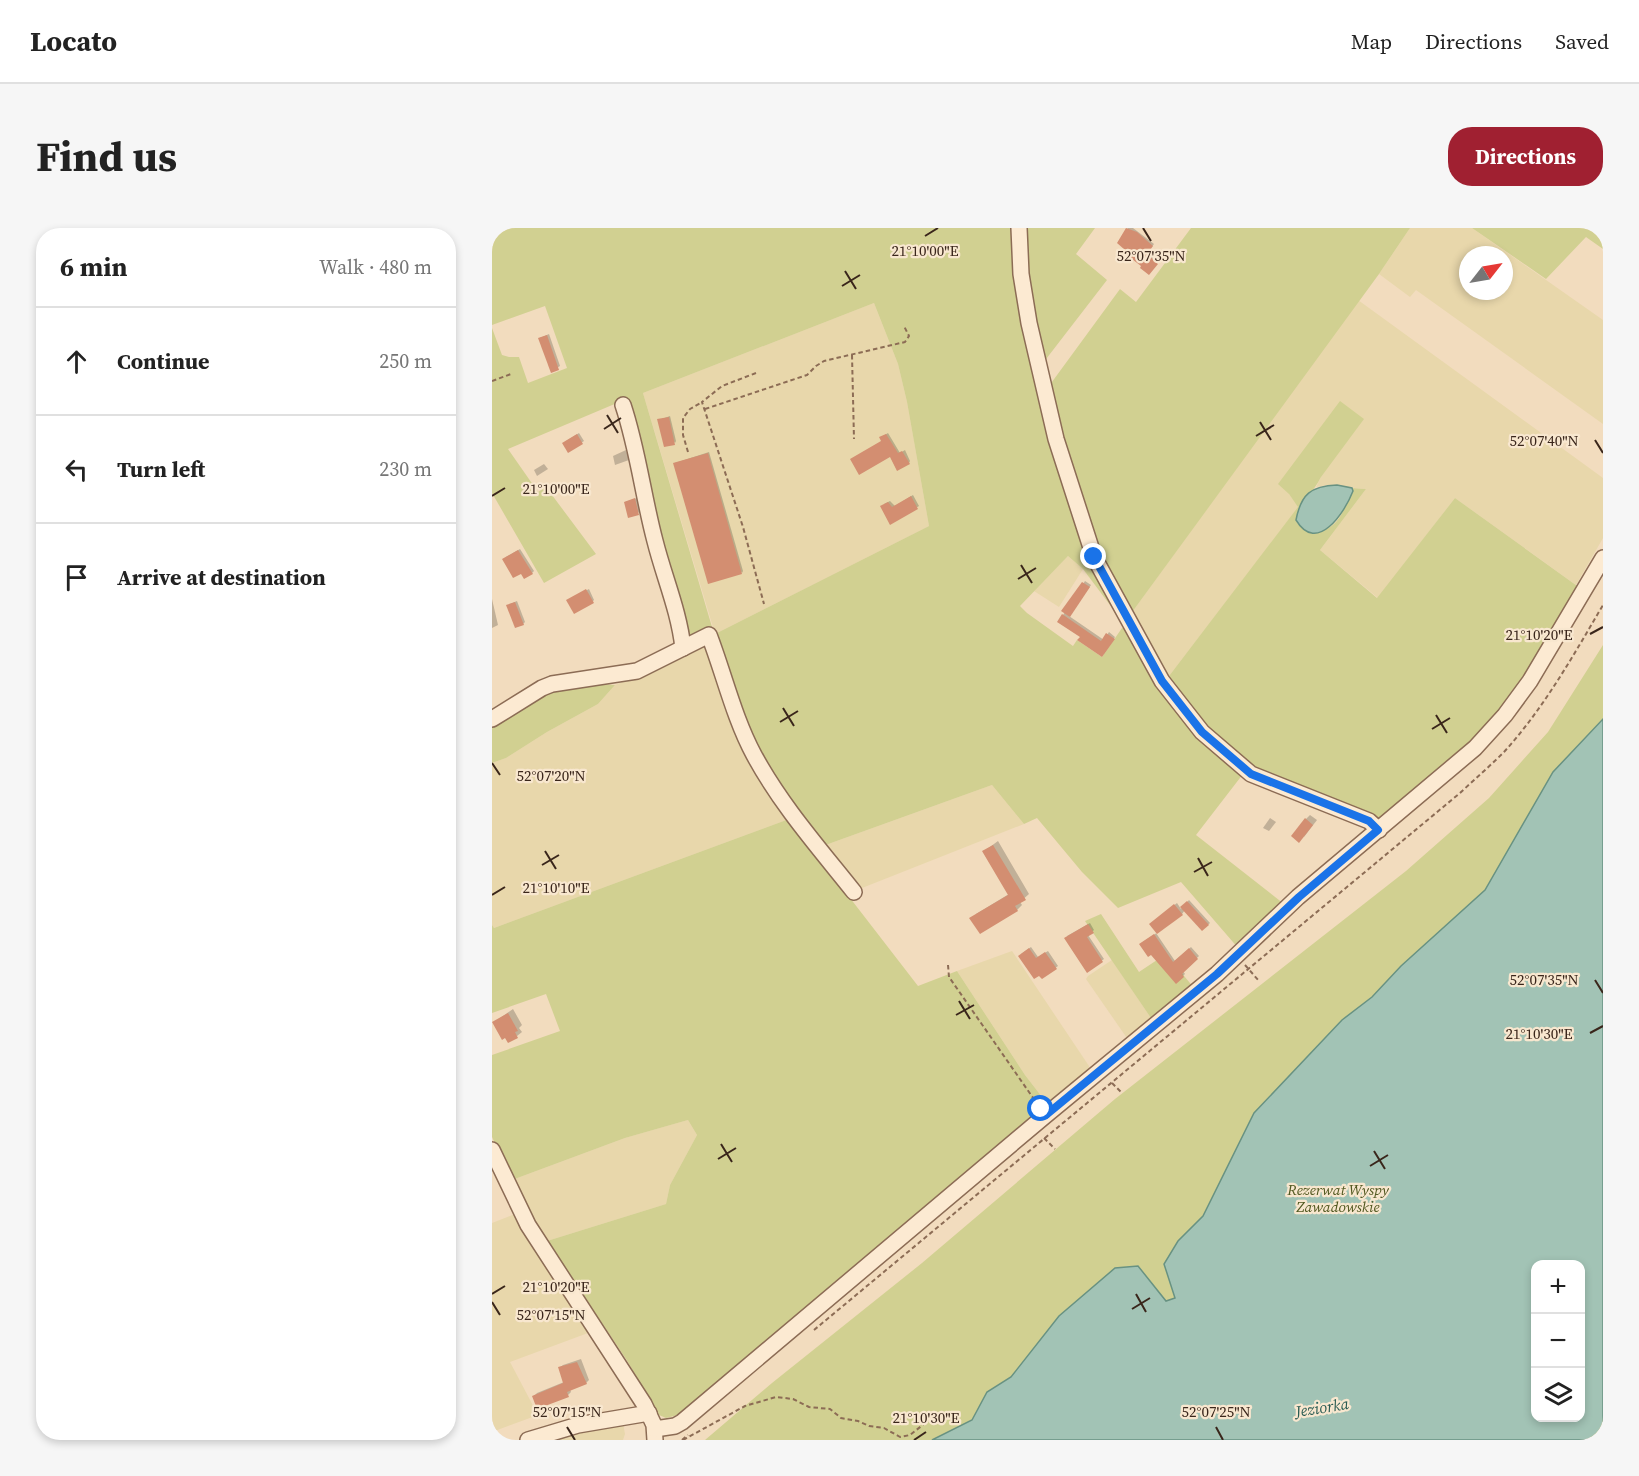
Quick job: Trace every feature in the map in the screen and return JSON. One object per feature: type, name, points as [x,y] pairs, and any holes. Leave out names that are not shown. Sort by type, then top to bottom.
[{"type":"street","points":[[1019,228],[1021,274],[1029,323],[1060,450],[1094,557],[1162,681],[1202,732],[1251,774],[1369,821],[1378,830]]},
{"type":"street","points":[[623,405],[634,438],[655,542],[678,617],[683,648]]},
{"type":"street","points":[[492,1150],[528,1225],[649,1413],[655,1435],[675,1426],[1217,974],[1299,897],[1475,748],[1505,715],[1530,681],[1603,558]]},
{"type":"street","points":[[492,719],[552,684],[637,671],[709,635],[735,710],[753,753],[779,798],[854,892]]},
{"type":"street","points":[[528,1440],[578,1425],[649,1413]]},
{"type":"path","points":[[705,409],[807,375],[824,362],[905,342],[909,336],[904,326]]},
{"type":"path","points":[[852,355],[854,439]]},
{"type":"path","points":[[688,452],[683,435],[683,418],[722,386],[756,373]]},
{"type":"path","points":[[492,381],[511,374]]},
{"type":"path","points":[[702,402],[743,527],[764,604]]},
{"type":"path","points":[[948,964],[950,977],[961,995],[1046,1115]]},
{"type":"path","points":[[1248,969],[1258,981]]},
{"type":"path","points":[[1112,1083],[1122,1093]]},
{"type":"path","points":[[1045,1138],[1054,1149]]},
{"type":"path","points":[[683,1440],[745,1406],[776,1397],[793,1399],[809,1407],[830,1409],[841,1418],[858,1420],[869,1426],[884,1428],[900,1437],[910,1435],[929,1420]]},
{"type":"shaded area","points":[[1410,228],[1472,228],[1498,246],[1459,246],[1459,300],[1513,300],[1513,257],[1603,320],[1603,424],[1416,290],[1410,297],[1379,274]]},
{"type":"shaded area","points":[[1358,300],[1603,478],[1603,538],[1576,585],[1455,498],[1378,598],[1320,550],[1366,489],[1327,485],[1316,487],[1321,477],[1289,494],[1299,507],[1166,680],[1130,615]]},
{"type":"shaded area","points":[[874,303],[898,364],[929,526],[715,634],[643,393]]},
{"type":"shaded area","points":[[1068,556],[1083,569],[1059,607],[1034,591]]},
{"type":"shaded area","points":[[705,641],[789,819],[494,928],[492,925],[492,763],[506,758],[598,704],[615,685],[647,672]]},
{"type":"shaded area","points":[[992,785],[1024,824],[857,890],[820,847]]},
{"type":"shaded area","points":[[1012,951],[1089,1066],[1088,1074],[1049,1106],[1025,1075],[957,971]]},
{"type":"shaded area","points":[[1112,960],[1153,1021],[1129,1041],[1086,979]]},
{"type":"shaded area","points":[[688,1120],[697,1135],[670,1185],[666,1204],[547,1241],[529,1215],[512,1180],[625,1138]]},
{"type":"shaded area","points":[[515,1214],[588,1333],[510,1362],[538,1415],[492,1432],[492,1223]]},
{"type":"shaded area","points":[[623,1423],[625,1434],[623,1440],[545,1440]]},
{"type":"green space","points":[[492,228],[1013,228],[1020,299],[1116,613],[1083,569],[1068,556],[1020,606],[1073,646],[1077,640],[1102,657],[1122,628],[1128,628],[1243,774],[1196,835],[1284,904],[1239,949],[1181,882],[1118,908],[1082,872],[1037,818],[1024,824],[992,785],[820,847],[786,801],[752,739],[715,634],[929,526],[898,364],[874,303],[643,393],[712,627],[686,641],[617,403],[508,449],[538,492],[546,487],[596,554],[544,583],[492,493],[492,328],[502,355],[519,357],[528,383],[567,368],[545,306],[492,325]]},
{"type":"green space","points":[[1025,228],[1095,228],[1076,254],[1107,280],[1043,363],[1031,312]]},
{"type":"green space","points":[[1191,228],[1410,228],[1379,274],[1130,615],[1096,550],[1049,386],[1120,289],[1136,302]]},
{"type":"green space","points":[[1472,228],[1603,228],[1603,249],[1586,237],[1546,279],[1513,256],[1513,246],[1498,246]]},
{"type":"green space","points":[[1340,401],[1364,419],[1303,502],[1296,521],[1312,532],[1329,528],[1340,516],[1351,495],[1352,488],[1366,489],[1320,550],[1377,598],[1455,498],[1580,588],[1508,703],[1460,753],[1382,822],[1250,766],[1204,729],[1166,680],[1298,507],[1278,484]]},
{"type":"green space","name":"Rezerwat Wyspy Zawadowskie","points":[[1603,645],[1603,1440],[1059,1316],[1011,1377],[987,1392],[972,1420],[932,1440],[705,1440],[772,1383],[922,1263],[1115,1099],[1406,871],[1489,798],[1548,732]]},
{"type":"green space","points":[[583,683],[615,685],[598,704],[506,758],[492,763],[492,723],[547,690]]},
{"type":"green space","points":[[789,819],[918,986],[957,971],[1025,1075],[1049,1106],[770,1337],[716,1385],[678,1415],[666,1418],[659,1415],[626,1359],[547,1241],[666,1204],[670,1185],[697,1135],[688,1120],[625,1138],[512,1180],[492,1137],[492,1055],[560,1031],[546,994],[492,1013],[492,925],[494,928]]},
{"type":"green space","points":[[1101,914],[1139,972],[1166,954],[1194,988],[1153,1021],[1085,921]]},
{"type":"water","points":[[1337,485],[1352,488],[1353,491],[1337,519],[1321,532],[1313,533],[1304,530],[1296,520],[1304,498],[1320,487]]},
{"type":"water","name":"Rezerwat Wyspy Zawadowskie","points":[[1603,719],[1603,1440],[932,1440],[972,1420],[987,1392],[1011,1377],[1059,1316],[1115,1268],[1138,1266],[1166,1301],[1175,1298],[1164,1264],[1178,1241],[1203,1216],[1254,1113],[1342,1020],[1372,997],[1401,966],[1485,890],[1553,772]]},
{"type":"building","points":[[1126,228],[1137,232],[1153,246],[1147,254],[1158,264],[1149,275],[1123,252],[1125,250],[1117,243]]},
{"type":"building","points":[[547,335],[559,370],[551,373],[538,338]]},
{"type":"building","points":[[669,417],[675,445],[664,447],[657,419]]},
{"type":"building","points":[[577,434],[583,444],[568,453],[562,443]]},
{"type":"building","points":[[886,434],[898,453],[902,451],[910,464],[897,471],[890,457],[859,475],[850,459],[881,441],[879,437]]},
{"type":"building","points":[[708,453],[742,574],[708,584],[673,463]]},
{"type":"building","points":[[911,496],[918,509],[890,525],[880,506],[888,502],[892,507]]},
{"type":"building","points":[[635,498],[639,515],[628,518],[624,502]]},
{"type":"building","points":[[518,550],[533,574],[524,579],[521,574],[513,578],[502,559]]},
{"type":"building","points":[[1082,582],[1090,587],[1070,617],[1061,611]]},
{"type":"building","points":[[586,589],[594,603],[574,614],[566,600]]},
{"type":"building","points":[[515,602],[524,625],[515,628],[506,605]]},
{"type":"building","points":[[1062,614],[1101,641],[1106,633],[1115,639],[1102,657],[1077,640],[1080,637],[1057,622]]},
{"type":"building","points":[[1305,818],[1313,825],[1299,843],[1291,836]]},
{"type":"building","points":[[993,845],[1026,900],[1015,906],[1018,911],[980,934],[969,918],[1008,895],[982,851]]},
{"type":"building","points":[[1187,901],[1209,925],[1202,931],[1180,907]]},
{"type":"building","points":[[1174,904],[1183,915],[1157,934],[1149,924]]},
{"type":"building","points":[[1088,924],[1094,933],[1087,937],[1103,962],[1087,973],[1064,938]]},
{"type":"building","points":[[1154,934],[1173,962],[1189,948],[1198,959],[1182,974],[1184,977],[1176,984],[1151,955],[1148,957],[1139,944]]},
{"type":"building","points":[[1029,948],[1036,958],[1045,952],[1057,969],[1042,979],[1039,976],[1034,979],[1018,956]]},
{"type":"building","points":[[508,1013],[518,1031],[515,1032],[518,1038],[508,1043],[505,1038],[502,1040],[492,1022]]},
{"type":"building","points":[[577,1362],[587,1384],[567,1392],[569,1397],[537,1409],[532,1396],[563,1383],[558,1367]]},
{"type":"route","points":[[1041,1109],[1046,1115],[1217,974],[1299,897],[1378,830],[1369,821],[1251,774],[1202,732],[1162,681],[1094,557]]},
{"type":"water label","name":"Jeziorka","points":[[1322,1407]]}]
